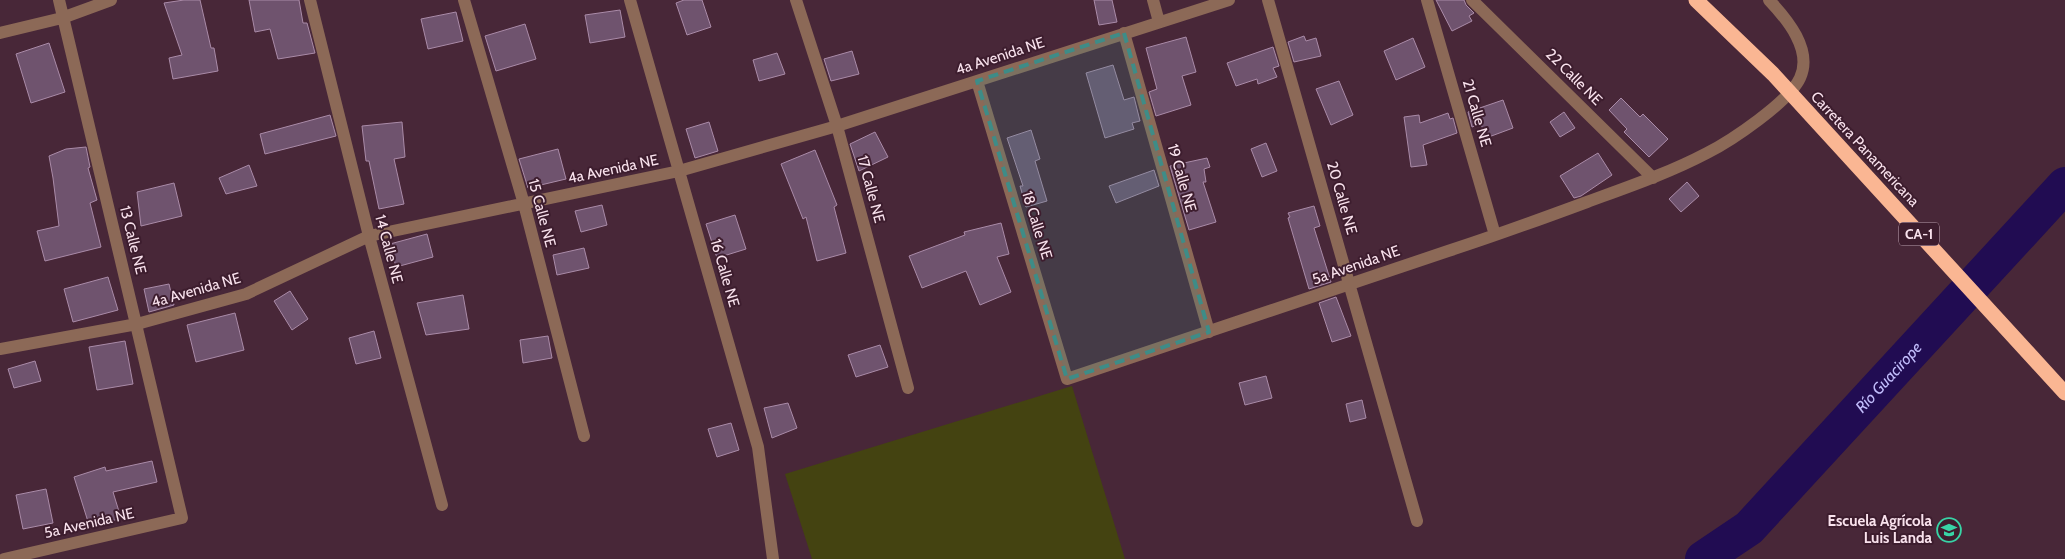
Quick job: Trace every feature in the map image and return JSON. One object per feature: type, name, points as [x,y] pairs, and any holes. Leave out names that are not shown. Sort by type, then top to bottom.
[{"type":"highway","name":"Carretera Panamericana","points":[[1696,0],[1773,74],[2065,393]]},
{"type":"street","name":"13 Calle NE","points":[[59,0],[182,518]]},
{"type":"street","points":[[0,33],[62,18],[111,0]]},
{"type":"street","name":"14 Calle NE","points":[[310,0],[368,236],[442,505]]},
{"type":"street","name":"15 Calle NE","points":[[464,0],[524,204],[584,436]]},
{"type":"street","name":"16 Calle NE","points":[[630,0],[758,447],[773,559]]},
{"type":"street","name":"17 Calle NE","points":[[796,0],[836,126],[908,388]]},
{"type":"street","points":[[1153,0],[1159,22]]},
{"type":"street","name":"4a Avenida NE","points":[[0,349],[137,324],[246,294],[368,236],[679,171],[836,126],[1229,0]]},
{"type":"street","name":"20 Calle NE","points":[[1268,0],[1417,521]]},
{"type":"street","name":"21 Calle NE","points":[[1427,0],[1495,235]]},
{"type":"street","name":"22 Calle NE","points":[[1472,0],[1653,178]]},
{"type":"street","name":"5a Avenida NE","points":[[1067,379],[1495,235],[1653,178],[1708,153],[1757,122],[1793,88],[1800,78],[1803,57],[1800,44],[1784,18],[1769,0]]},
{"type":"street","name":"19 Calle NE","points":[[1124,33],[1209,332]]},
{"type":"street","name":"18 Calle NE","points":[[977,81],[1067,379]]},
{"type":"street","name":"5a Avenida NE","points":[[4,559],[182,518]]},
{"type":"highlighted area","points":[[1124,33],[1209,332],[1067,379],[977,81]]},
{"type":"shaded area","points":[[1072,386],[1125,559],[812,559],[785,474]]},
{"type":"building","points":[[200,0],[211,48],[214,48],[218,71],[173,79],[169,58],[182,55],[164,3]]},
{"type":"building","points":[[249,0],[299,0],[303,23],[307,23],[315,53],[278,59],[270,29],[255,32]]},
{"type":"building","points":[[684,0],[702,0],[711,27],[687,35],[676,3]]},
{"type":"building","points":[[1094,0],[1112,0],[1117,22],[1099,25]]},
{"type":"building","points":[[1436,0],[1464,0],[1474,13],[1469,16],[1472,21],[1452,31]]},
{"type":"building","points":[[620,10],[625,37],[590,43],[585,15]]},
{"type":"building","points":[[456,12],[463,41],[428,49],[421,19]]},
{"type":"building","points":[[525,24],[536,59],[496,71],[485,36]]},
{"type":"building","points":[[1304,36],[1306,41],[1316,38],[1321,56],[1294,62],[1288,42]]},
{"type":"building","points":[[1186,37],[1196,72],[1182,76],[1191,105],[1156,116],[1149,92],[1157,89],[1146,48]]},
{"type":"building","points":[[1413,38],[1425,67],[1396,80],[1384,51]]},
{"type":"building","points":[[49,43],[65,92],[31,103],[16,54]]},
{"type":"building","points":[[1273,47],[1279,66],[1273,68],[1277,77],[1258,84],[1257,79],[1236,86],[1227,63]]},
{"type":"building","points":[[852,51],[859,74],[831,81],[824,59]]},
{"type":"building","points":[[777,53],[785,74],[759,81],[753,60]]},
{"type":"building","points":[[1113,65],[1124,100],[1134,97],[1140,121],[1132,123],[1134,129],[1105,138],[1086,73]]},
{"type":"building","points":[[1339,81],[1353,115],[1331,125],[1316,89]]},
{"type":"building","points":[[1621,98],[1640,117],[1643,114],[1668,139],[1649,157],[1624,132],[1627,129],[1609,110]]},
{"type":"building","points":[[1503,100],[1513,128],[1486,138],[1481,124],[1472,127],[1468,112]]},
{"type":"building","points":[[1564,112],[1575,128],[1560,137],[1550,122]]},
{"type":"building","points":[[1448,113],[1450,119],[1453,118],[1457,133],[1423,145],[1427,165],[1411,167],[1404,117],[1419,115],[1420,123]]},
{"type":"building","points":[[330,115],[336,136],[265,154],[260,134]]},
{"type":"building","points":[[402,122],[405,157],[394,159],[404,204],[379,209],[369,161],[366,161],[362,126]]},
{"type":"building","points":[[709,122],[718,151],[695,158],[686,129]]},
{"type":"building","points":[[1031,130],[1040,159],[1035,161],[1047,201],[1026,207],[1020,186],[1023,186],[1007,138]]},
{"type":"building","points":[[875,132],[888,157],[859,171],[850,144]]},
{"type":"building","points":[[1266,143],[1277,171],[1262,177],[1251,149]]},
{"type":"building","points":[[86,147],[90,167],[88,168],[97,200],[90,203],[101,247],[45,261],[37,231],[59,226],[49,156],[66,149]]},
{"type":"building","points":[[558,149],[566,179],[528,188],[519,159]]},
{"type":"building","points":[[815,150],[837,205],[834,207],[846,253],[817,261],[806,217],[803,219],[781,164]]},
{"type":"building","points":[[1598,153],[1612,175],[1581,196],[1574,198],[1560,176]]},
{"type":"building","points":[[1207,158],[1210,167],[1204,169],[1206,182],[1203,182],[1216,222],[1189,230],[1170,166]]},
{"type":"building","points":[[249,165],[257,186],[226,194],[219,178]]},
{"type":"building","points":[[1154,170],[1159,186],[1116,203],[1109,186]]},
{"type":"building","points":[[1687,182],[1699,196],[1681,212],[1669,199]]},
{"type":"building","points":[[174,183],[182,216],[141,226],[137,192]]},
{"type":"building","points":[[602,205],[607,225],[581,232],[575,211]]},
{"type":"building","points":[[1314,206],[1320,226],[1314,228],[1331,282],[1309,289],[1288,213]]},
{"type":"building","points":[[735,215],[746,249],[717,258],[706,224]]},
{"type":"building","points":[[1001,223],[1009,254],[997,257],[1011,292],[980,305],[966,271],[922,288],[909,256],[965,235],[964,232]]},
{"type":"building","points":[[427,234],[433,257],[396,267],[390,244]]},
{"type":"building","points":[[584,248],[589,268],[557,275],[553,255]]},
{"type":"building","points":[[108,277],[118,310],[73,322],[64,289]]},
{"type":"building","points":[[169,284],[174,305],[149,312],[144,289]]},
{"type":"building","points":[[290,291],[308,319],[292,330],[274,301]]},
{"type":"building","points":[[463,295],[469,329],[426,335],[417,303]]},
{"type":"building","points":[[1336,297],[1351,336],[1332,342],[1319,303]]},
{"type":"building","points":[[235,313],[244,350],[196,362],[187,325]]},
{"type":"building","points":[[374,331],[381,358],[356,364],[349,338]]},
{"type":"building","points":[[548,336],[552,358],[523,363],[520,340]]},
{"type":"building","points":[[125,341],[133,384],[97,390],[89,347]]},
{"type":"building","points":[[880,345],[888,367],[856,377],[848,355]]},
{"type":"building","points":[[35,361],[41,381],[14,388],[8,369]]},
{"type":"building","points":[[1266,376],[1272,398],[1245,405],[1239,383]]},
{"type":"building","points":[[1362,400],[1366,418],[1350,422],[1346,404]]},
{"type":"building","points":[[788,403],[797,428],[772,438],[764,408]]},
{"type":"building","points":[[731,423],[739,450],[717,457],[708,429]]},
{"type":"building","points":[[152,461],[157,482],[113,492],[121,518],[90,528],[74,477],[105,467],[106,471]]},
{"type":"building","points":[[46,489],[53,523],[23,529],[16,495]]},
{"type":"waterway","name":"Río Guacirope","points":[[1703,559],[1749,528],[2065,185]]},
{"type":"place","name":"Escuela Agrícola Luis Landa","points":[[1949,530]]}]
